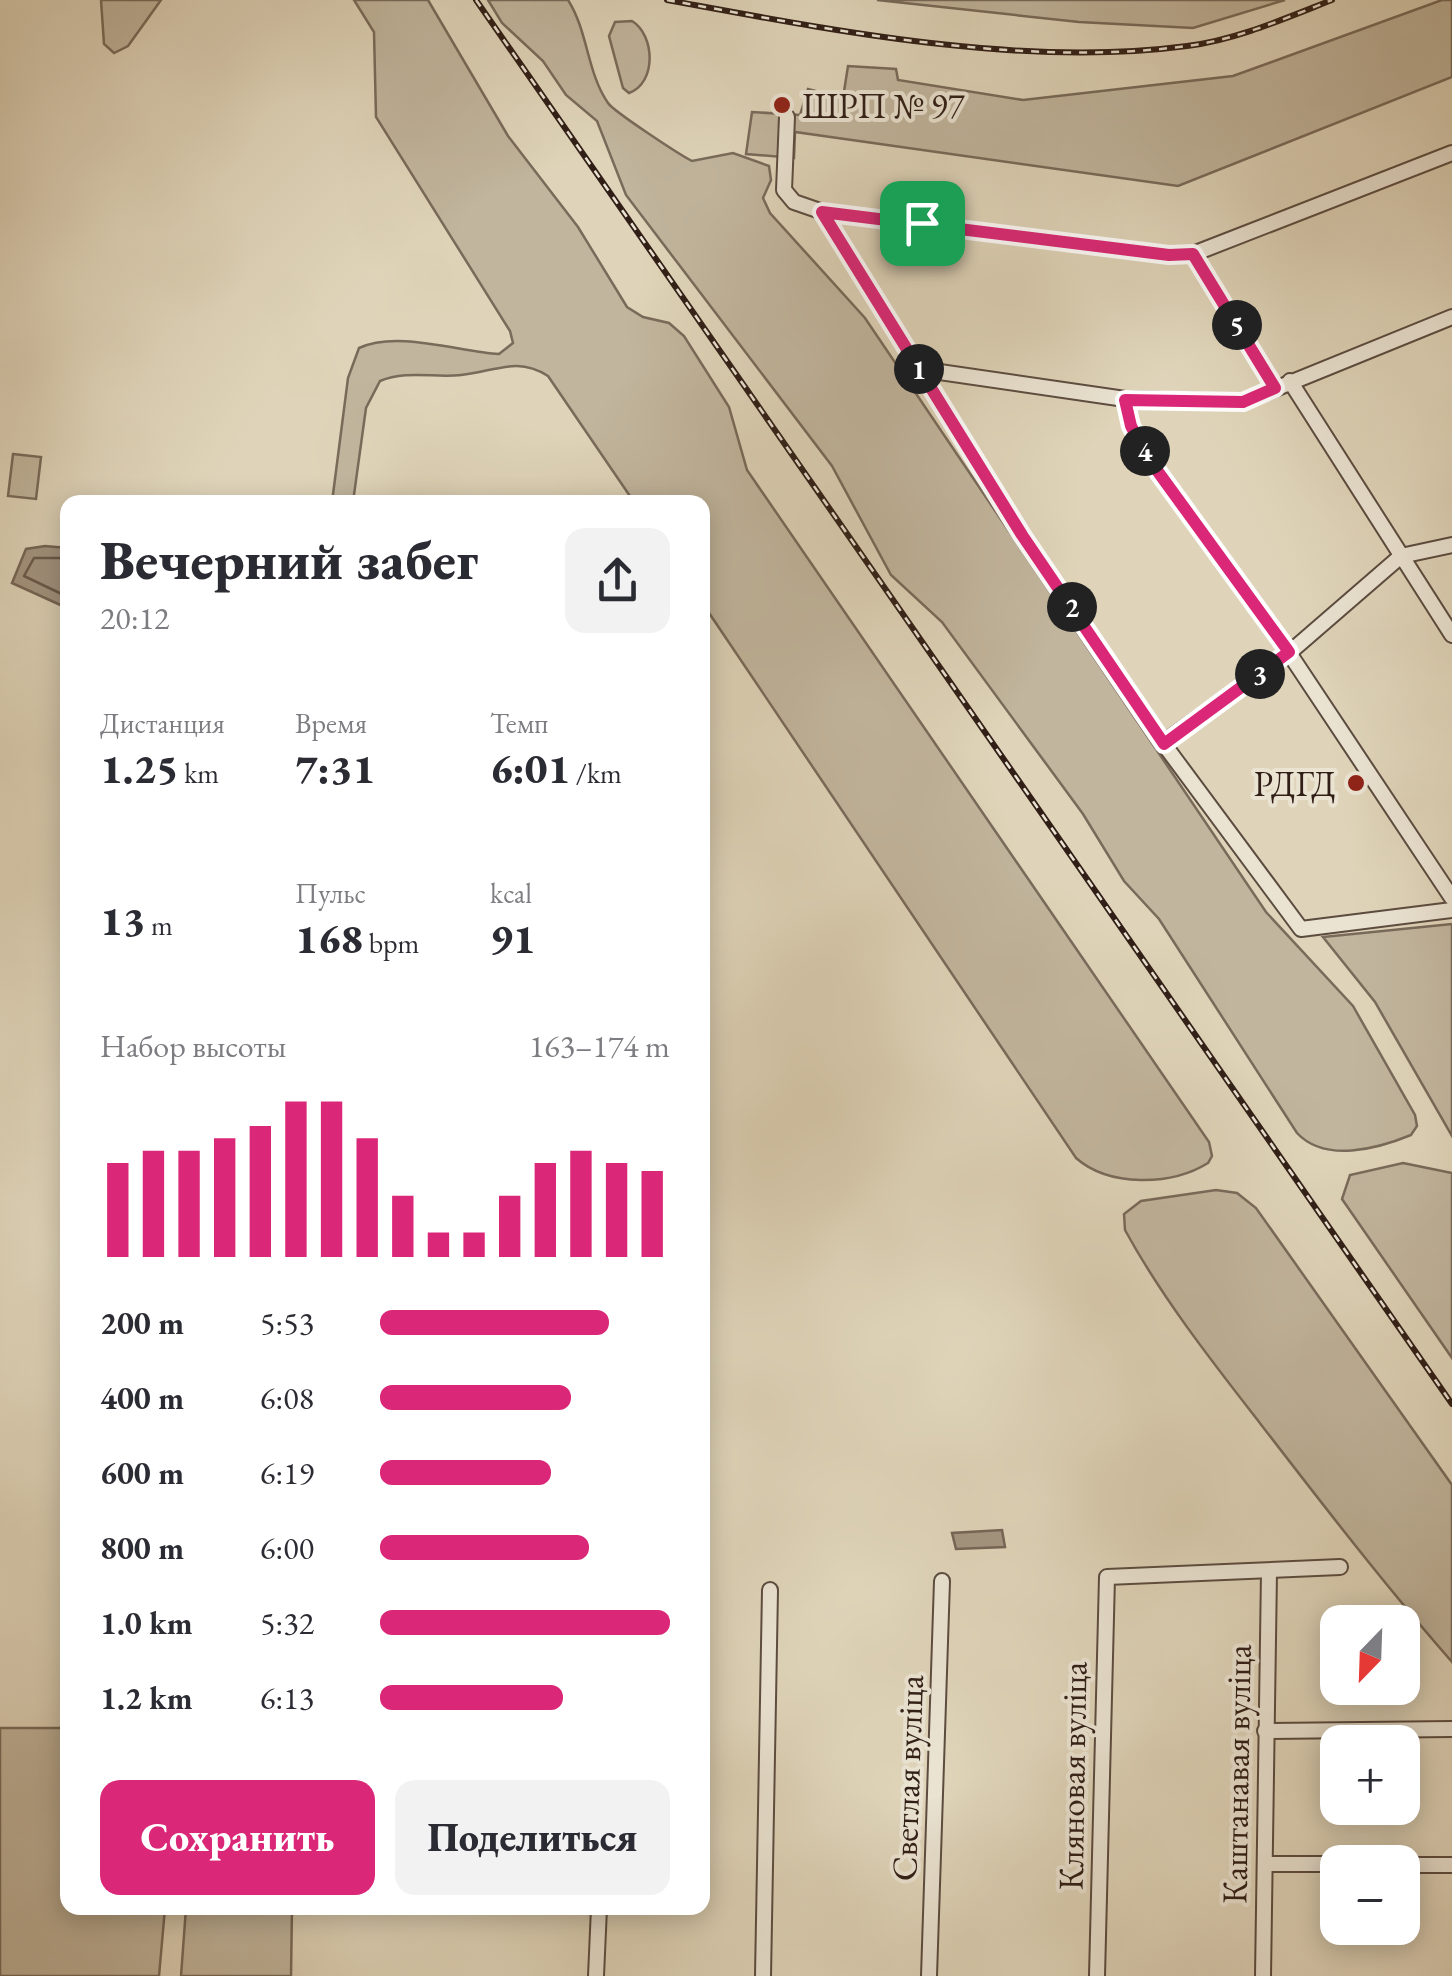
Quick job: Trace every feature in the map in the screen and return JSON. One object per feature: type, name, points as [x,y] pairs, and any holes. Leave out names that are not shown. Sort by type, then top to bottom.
[{"type":"street","points":[[787,118],[784,190],[794,202],[822,212],[1169,255],[1193,254],[1452,153]]},
{"type":"street","points":[[822,212],[1022,535],[1164,744],[1301,929],[1452,910]]},
{"type":"street","points":[[1193,254],[1452,635]]},
{"type":"street","points":[[918,368],[1125,400],[1243,402],[1452,316]]},
{"type":"street","points":[[1125,400],[1131,426],[1148,458],[1289,652],[1452,898]]},
{"type":"street","points":[[1164,744],[1289,652],[1401,556],[1452,545]]},
{"type":"street","points":[[1269,1572],[1340,1567]]},
{"type":"street","name":"Кляновая вуліца","points":[[1097,1976],[1107,1577],[1269,1572]]},
{"type":"street","name":"Каштанавая вуліца","points":[[1264,1976],[1269,1572]]},
{"type":"street","name":"Светлая вуліца","points":[[929,1976],[942,1581]]},
{"type":"street","points":[[763,1976],[770,1590]]},
{"type":"street","points":[[1265,1731],[1452,1729]]},
{"type":"street","points":[[1265,1864],[1320,1864]]},
{"type":"street","points":[[1420,1865],[1452,1865]]},
{"type":"street","points":[[596,1976],[598,1915]]},
{"type":"shaded area","points":[[101,0],[161,0],[128,46],[114,53],[104,44]]},
{"type":"shaded area","points":[[354,0],[428,0],[508,136],[578,227],[627,307],[643,317],[669,323],[684,336],[729,407],[747,470],[1209,1142],[1212,1156],[1208,1163],[1176,1176],[1140,1180],[1105,1174],[1076,1158],[710,614],[710,495],[629,495],[548,376],[515,366],[380,381],[366,408],[354,495],[333,495],[348,378],[359,348],[410,341],[499,354],[513,343],[510,331],[376,117],[374,32]]},
{"type":"shaded area","points":[[488,0],[568,0],[601,91],[613,108],[692,161],[733,153],[769,166],[771,180],[763,198],[770,213],[865,318],[1266,912],[1353,1006],[1415,1115],[1417,1126],[1411,1135],[1383,1145],[1336,1151],[1309,1142],[1297,1133],[1159,919],[1124,881],[1083,814],[942,622],[891,575],[832,466],[626,195],[597,121],[566,95],[543,61],[502,23]]},
{"type":"shaded area","points":[[877,0],[1285,0],[1193,28],[1079,22]]},
{"type":"shaded area","points":[[1442,0],[1452,0],[1452,77],[1178,186],[795,132],[794,158],[746,154],[752,112],[800,115],[808,89],[843,98],[848,66],[896,69],[898,80],[1023,100],[1233,76]]},
{"type":"shaded area","points":[[632,21],[645,37],[650,58],[645,80],[629,93],[623,88],[609,36],[615,22]]},
{"type":"shaded area","points":[[13,454],[41,457],[36,499],[8,496]]},
{"type":"shaded area","points":[[1452,924],[1452,1136],[1375,1002],[1323,937]]},
{"type":"shaded area","points":[[1403,1163],[1452,1173],[1452,1358],[1342,1199],[1350,1175]]},
{"type":"shaded area","points":[[1216,1190],[1237,1193],[1256,1208],[1452,1485],[1452,1662],[1420,1624],[1420,1605],[1401,1602],[1170,1303],[1125,1230],[1124,1214],[1141,1201]]},
{"type":"shaded area","points":[[0,1728],[60,1728],[60,1915],[164,1915],[159,1976],[0,1976]]},
{"type":"shaded area","points":[[185,1915],[292,1915],[291,1976],[181,1976]]},
{"type":"water","points":[[60,547],[60,605],[12,583],[26,549]]},
{"type":"water","points":[[1002,1530],[1005,1547],[956,1549],[952,1533]]},
{"type":"railway","points":[[476,0],[1452,1404]]},
{"type":"railway","points":[[667,0],[860,34],[1059,52],[1124,52],[1205,43],[1261,28],[1332,0]]},
{"type":"place","name":"ШРП № 97","points":[[782,105]]},
{"type":"place","name":"РДГД","points":[[1356,783]]},
{"type":"route","points":[[822,212],[922,223],[1169,255],[1193,254],[1275,388],[1243,402],[1125,400],[1131,426],[1148,458],[1289,652],[1164,744],[1022,535],[822,212]]}]
